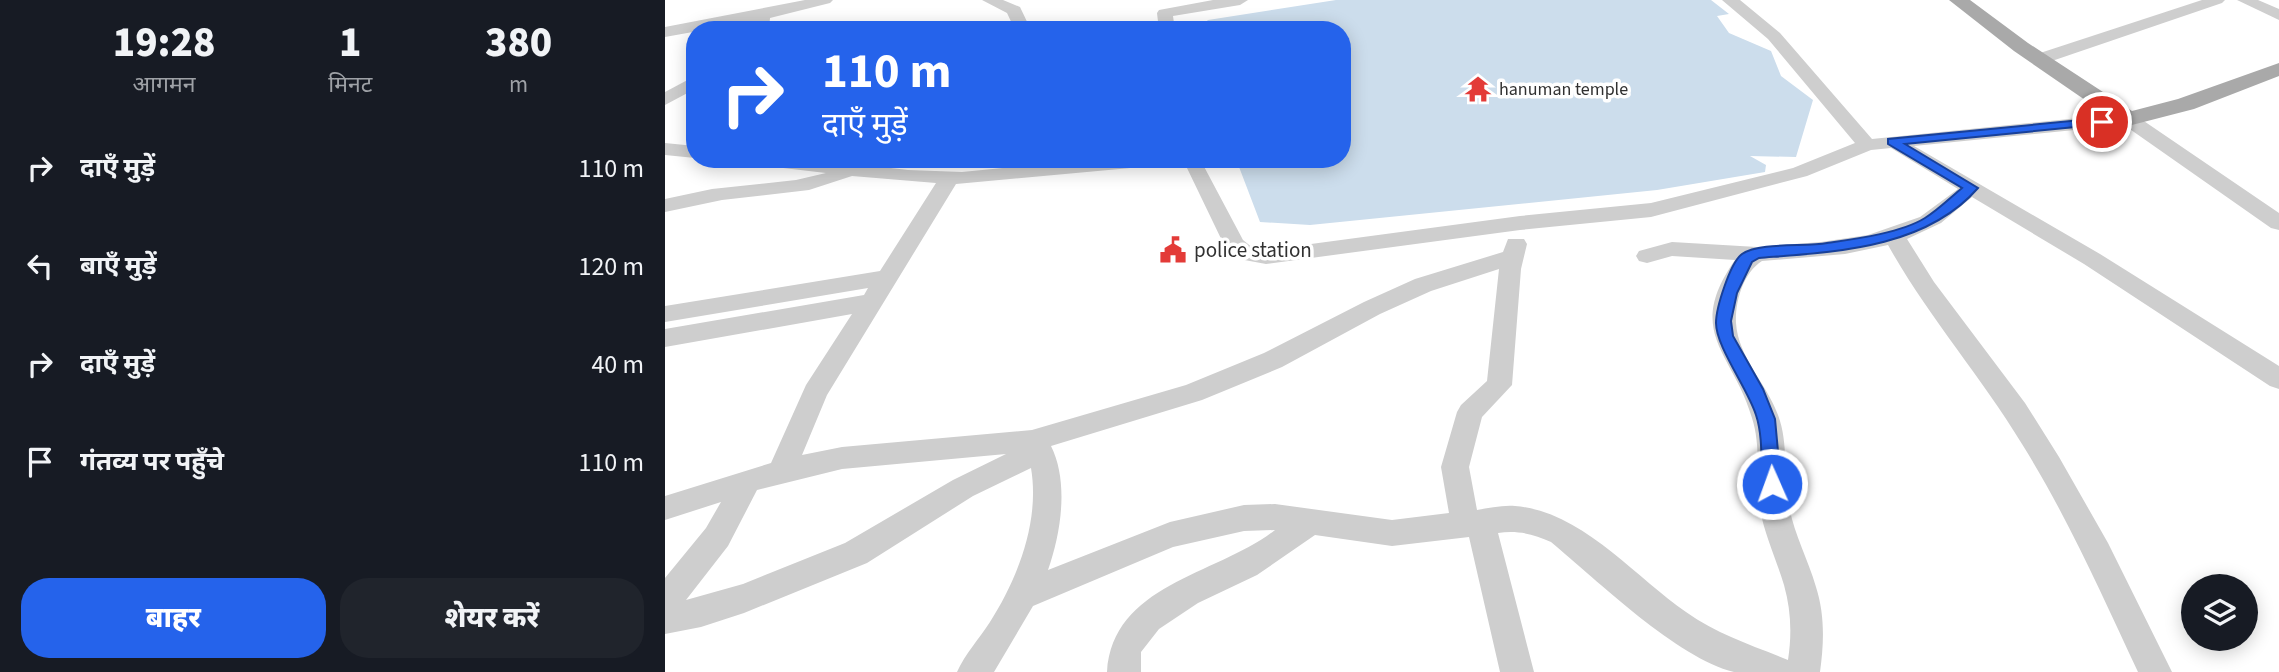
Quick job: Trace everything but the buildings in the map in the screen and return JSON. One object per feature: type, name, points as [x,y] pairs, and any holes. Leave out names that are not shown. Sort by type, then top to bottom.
[{"type":"main road","points":[[1958,0],[2128,119],[2186,104],[2279,69]]},
{"type":"street","points":[[764,21],[825,0]]},
{"type":"street","points":[[990,0],[1014,9],[1019,21]]},
{"type":"street","points":[[1165,20],[1240,0]]},
{"type":"street","points":[[1730,0],[1774,36],[1867,145]]},
{"type":"street","points":[[2040,59],[2217,0]]},
{"type":"street","points":[[2245,0],[2279,15]]},
{"type":"street","points":[[665,32],[686,30]]},
{"type":"street","points":[[665,100],[686,87]]},
{"type":"street","points":[[1196,168],[1234,244],[1247,254],[1266,257],[1520,223],[1600,217],[1704,198],[1800,172],[1867,145],[2128,119],[2274,214]]},
{"type":"street","points":[[1892,141],[2092,259],[2279,379]]},
{"type":"street","points":[[665,149],[686,151]]},
{"type":"street","points":[[665,206],[712,195],[804,186],[860,168],[908,176],[950,177],[1056,168]]},
{"type":"street","points":[[781,471],[815,392],[950,177]]},
{"type":"street","points":[[1647,257],[1672,249],[1757,254],[1826,248],[1893,235],[1929,221],[1971,188]]},
{"type":"street","points":[[1517,672],[1474,524],[1459,497],[1455,467],[1470,412],[1495,392],[1499,385],[1513,257],[1520,223]]},
{"type":"street","points":[[1893,235],[1930,298],[1977,355],[2032,436],[2107,569],[2155,672]]},
{"type":"street","points":[[1757,254],[1747,258],[1741,265],[1723,321],[1725,336],[1755,389],[1766,419],[1776,516],[1803,596],[1808,636],[1804,672]]},
{"type":"street","points":[[665,619],[701,612],[744,598],[856,553],[1036,446],[1193,393],[1273,360],[1372,308],[1423,285],[1513,257]]},
{"type":"street","points":[[665,314],[887,277]]},
{"type":"street","points":[[665,338],[872,302]]},
{"type":"street","points":[[665,508],[781,471],[842,458],[1036,446]]},
{"type":"street","points":[[974,672],[1023,595],[1037,563],[1047,516],[1047,474],[1036,446]]},
{"type":"street","points":[[665,602],[717,537],[747,482]]},
{"type":"street","points":[[1023,595],[1170,535],[1244,518],[1275,517],[1392,533],[1513,518],[1543,524],[1562,533],[1674,623],[1709,646],[1778,672]]},
{"type":"street","points":[[1124,672],[1127,642],[1135,629],[1158,610],[1190,591],[1243,567],[1309,523]]},
{"type":"water","points":[[1336,0],[1711,0],[1729,14],[1717,16],[1729,33],[1771,51],[1781,76],[1813,100],[1796,157],[1750,156],[1766,165],[1765,172],[1657,190],[1310,225],[1260,222],[1239,168],[1351,168],[1351,21],[1208,20]]},
{"type":"place","name":"hanuman temple","points":[[1478,89]]},
{"type":"place","name":"police station","points":[[1173,250]]},
{"type":"route","points":[[1772,484],[1766,419],[1755,389],[1725,336],[1723,321],[1730,293],[1741,265],[1747,258],[1757,254],[1826,248],[1909,231],[1945,210],[1971,188],[1892,141],[2102,122]]}]
